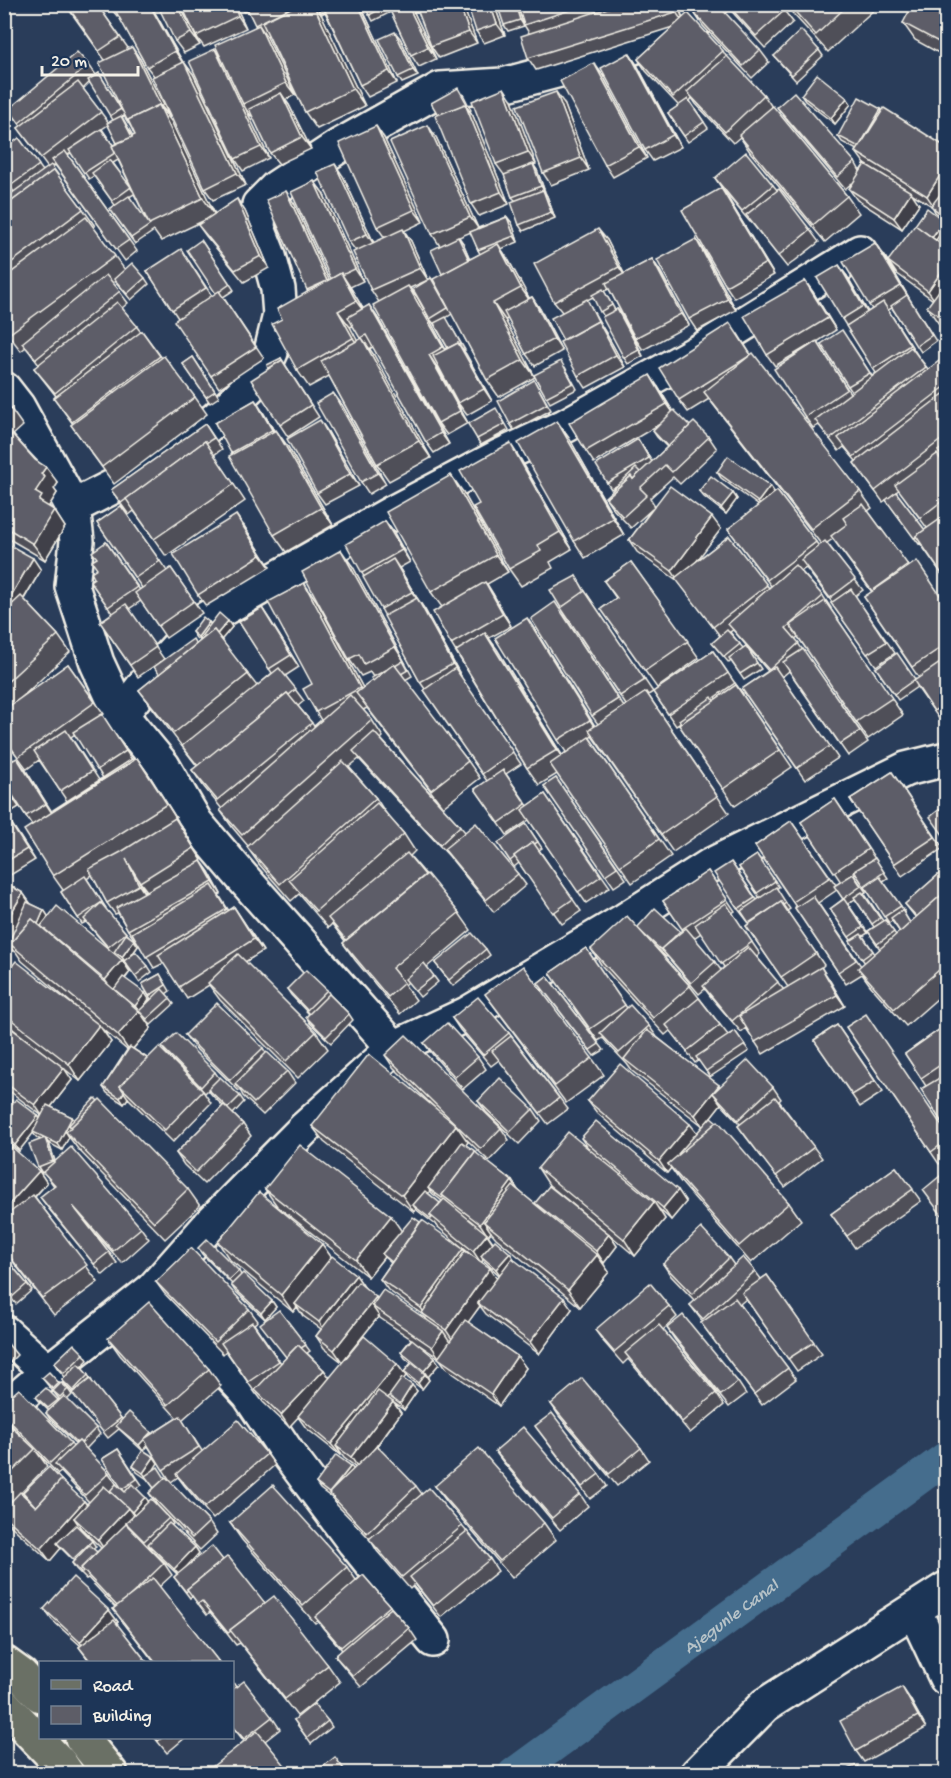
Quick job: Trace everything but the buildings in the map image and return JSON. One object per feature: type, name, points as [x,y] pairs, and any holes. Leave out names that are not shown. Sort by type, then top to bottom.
[{"type":"main road","points":[[4,1663],[22,1676],[39,1694]]},
{"type":"main road","points":[[4,1705],[67,1773]]},
{"type":"main road","points":[[84,1739],[111,1773]]},
{"type":"street","points":[[73,507],[167,459],[217,418],[263,370],[271,352],[280,315],[278,289],[258,228],[259,205],[277,187],[339,146],[440,89],[502,85],[594,62],[664,36],[696,20],[711,4]]},
{"type":"street","points":[[122,715],[151,676],[200,622],[390,514],[498,457],[565,426],[685,359],[860,252]]},
{"type":"street","points":[[4,389],[18,407],[73,507],[77,541],[72,586],[97,663],[122,715],[163,766],[196,823],[394,1047]]},
{"type":"street","points":[[4,1410],[48,1372],[152,1290],[213,1221],[304,1129],[394,1047],[467,1014],[625,920],[711,865],[906,769],[946,759]]},
{"type":"street","points":[[152,1290],[249,1395],[289,1455],[434,1640]]},
{"type":"street","points":[[4,1332],[48,1372]]},
{"type":"street","points":[[697,1773],[765,1705],[946,1589]]},
{"type":"street","points":[[914,1610],[946,1678]]},
{"type":"waterway","name":"Ajegunle Canal","points":[[514,1774],[946,1458]]}]
